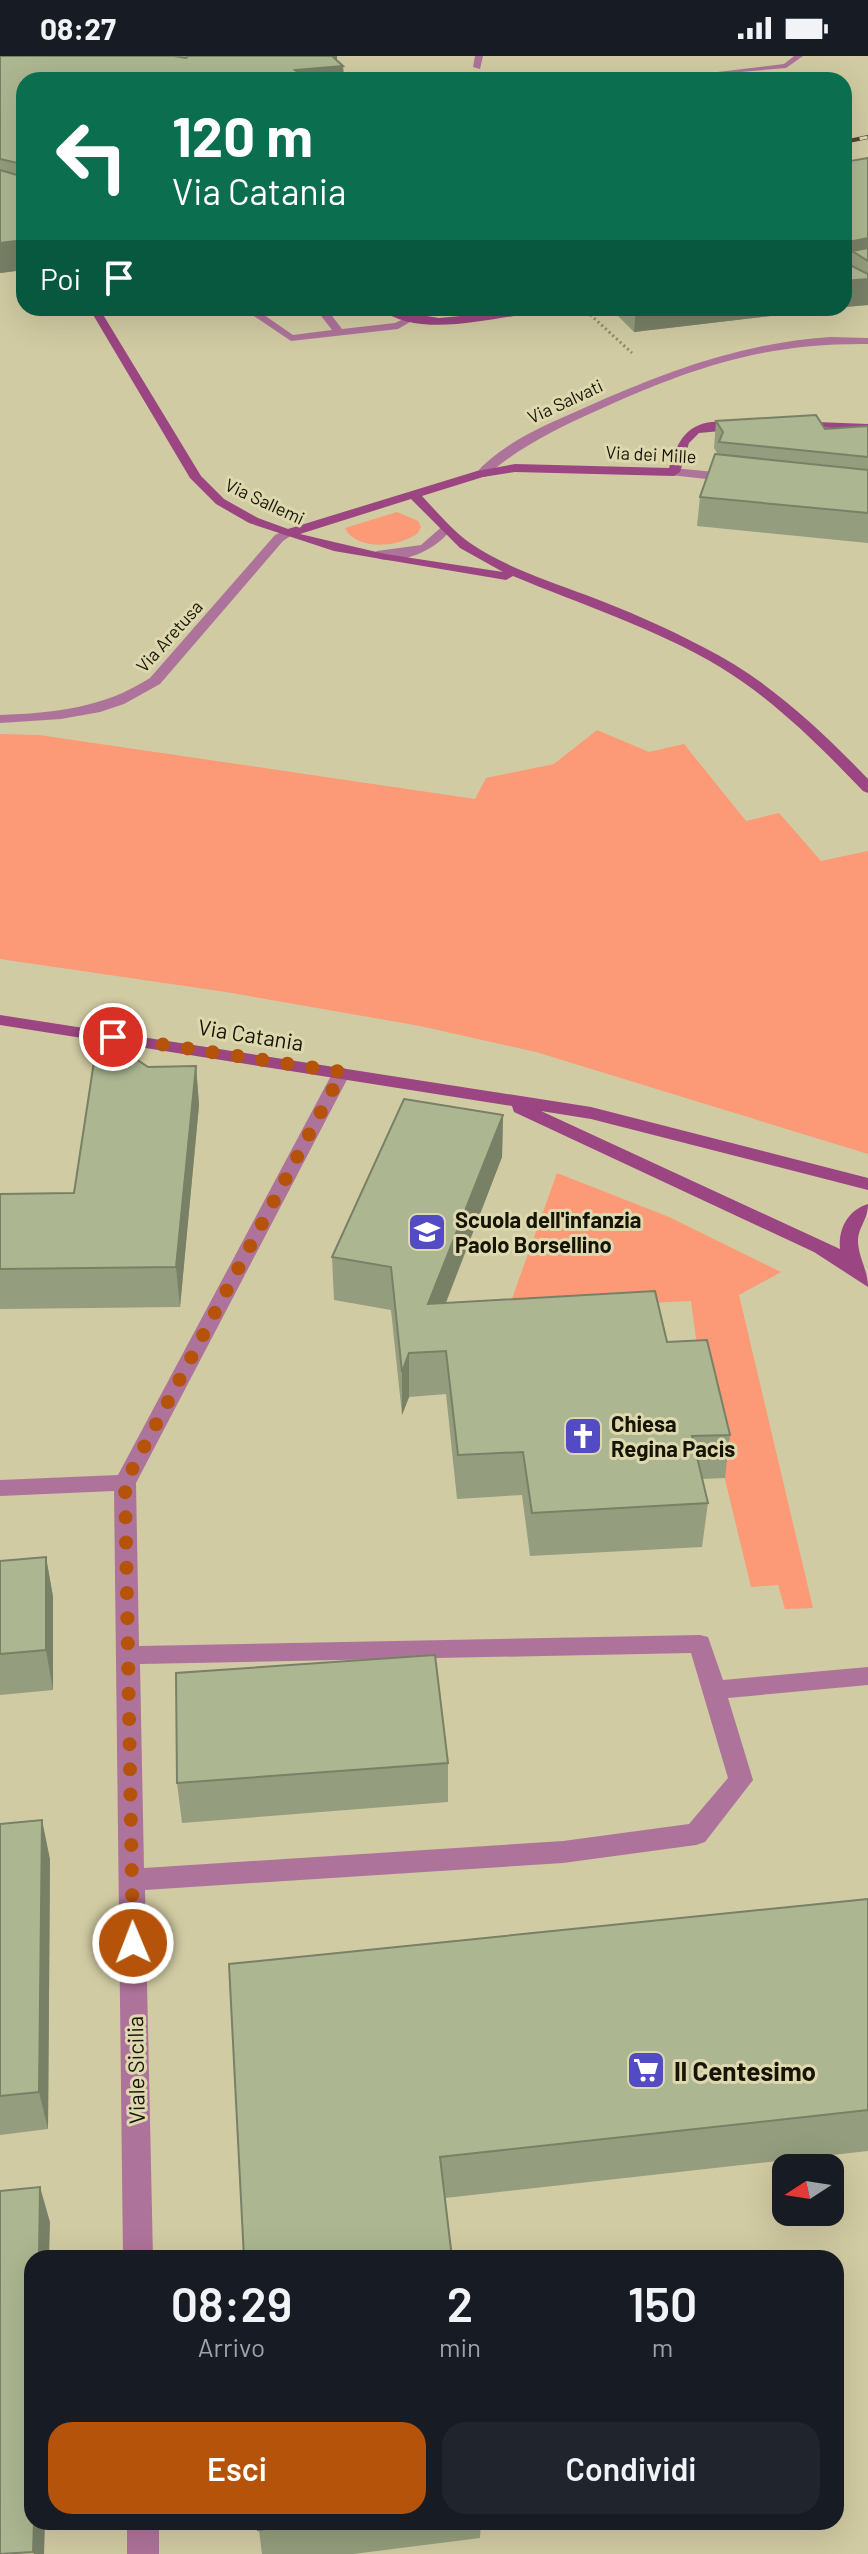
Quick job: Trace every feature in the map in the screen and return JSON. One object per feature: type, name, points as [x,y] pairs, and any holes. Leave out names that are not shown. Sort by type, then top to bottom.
[{"type":"street","points":[[477,67],[479,56]]},
{"type":"street","points":[[729,72],[786,66],[799,56]]},
{"type":"street","points":[[762,59],[786,66]]},
{"type":"street","name":"Via Sallemi","points":[[99,316],[206,491],[224,505],[289,533],[335,548],[522,578]]},
{"type":"street","points":[[259,316],[291,338],[398,326],[410,319]]},
{"type":"street","points":[[326,316],[340,333]]},
{"type":"street","points":[[399,316],[410,319],[480,316]]},
{"type":"street","name":"Via Salvati","points":[[289,533],[481,474],[506,450],[659,378],[710,358],[763,346],[868,341]]},
{"type":"street","points":[[788,423],[868,427]]},
{"type":"street","points":[[674,472],[682,441],[691,432],[713,427],[758,425]]},
{"type":"street","name":"Via dei Mille","points":[[481,474],[515,468],[674,472],[749,480]]},
{"type":"street","name":"Via Sallemi","points":[[413,494],[445,528],[475,552],[522,578],[598,605],[701,651],[760,687],[818,734],[868,788]]},
{"type":"street","points":[[377,555],[416,551],[442,537],[445,528]]},
{"type":"street","name":"Via Aretusa","points":[[0,719],[61,717],[115,705],[135,695],[155,681],[279,538],[289,533]]},
{"type":"street","name":"Via Catania","points":[[0,1020],[495,1096]]},
{"type":"street","name":"Viale Sicilia","points":[[138,2250],[125,1483],[342,1072]]},
{"type":"street","points":[[495,1096],[591,1113],[868,1184]]},
{"type":"street","points":[[495,1096],[672,1176],[862,1274]]},
{"type":"street","points":[[862,1274],[848,1250],[848,1233],[857,1217],[868,1210]]},
{"type":"street","points":[[0,1488],[125,1483]]},
{"type":"street","points":[[129,1655],[700,1644],[741,1780],[696,1834],[563,1852],[132,1880]]},
{"type":"street","points":[[715,1690],[868,1676]]},
{"type":"street","points":[[143,2530],[143,2554]]},
{"type":"path","points":[[592,316],[659,378]]},
{"type":"shaded area","points":[[397,512],[418,521],[421,527],[418,533],[401,542],[369,544],[351,536],[345,528]]},
{"type":"shaded area","points":[[597,730],[649,752],[684,744],[746,821],[779,813],[821,861],[868,851],[868,1154],[536,1052],[420,1026],[226,992],[0,959],[0,734],[39,735],[475,799],[486,778],[554,764]]},
{"type":"shaded area","points":[[557,1173],[669,1217],[781,1272],[739,1295],[813,1608],[785,1609],[778,1585],[751,1587],[702,1384],[691,1301],[508,1310]]},
{"type":"building","points":[[0,56],[332,56],[343,66],[295,70],[297,72],[16,72],[16,163],[0,159]]},
{"type":"building","points":[[868,158],[868,238],[852,241],[852,161]]},
{"type":"building","points":[[0,170],[16,175],[16,241],[0,243]]},
{"type":"building","points":[[868,248],[868,261],[852,251]]},
{"type":"building","points":[[852,266],[868,274],[868,279],[852,280]]},
{"type":"building","points":[[816,415],[825,429],[868,426],[868,457],[719,442],[723,432],[716,421]]},
{"type":"building","points":[[715,454],[868,470],[868,513],[700,497]]},
{"type":"building","points":[[127,1053],[148,1067],[196,1066],[176,1267],[0,1269],[0,1194],[74,1193],[95,1055]]},
{"type":"building","points":[[404,1099],[503,1115],[428,1304],[655,1291],[667,1342],[707,1340],[730,1435],[692,1436],[708,1503],[532,1513],[523,1452],[458,1455],[446,1351],[409,1353],[402,1372],[391,1267],[332,1257]]},
{"type":"building","points":[[46,1557],[46,1650],[0,1654],[0,1561]]},
{"type":"building","points":[[435,1655],[448,1763],[177,1783],[176,1673]]},
{"type":"building","points":[[42,1820],[39,2092],[0,2096],[0,1824]]},
{"type":"building","points":[[868,1899],[868,2110],[440,2157],[451,2250],[244,2250],[229,1964]]},
{"type":"building","points":[[40,2187],[39,2250],[24,2250],[24,2530],[34,2530],[33,2552],[0,2554],[0,2191]]},
{"type":"railway","points":[[852,140],[868,137]]},
{"type":"place","name":"Scuola dell'infanzia Paolo Borsellino","points":[[427,1232]]},
{"type":"place","name":"Chiesa Regina Pacis","points":[[583,1436]]},
{"type":"place","name":"Il Centesimo","points":[[646,2070]]},
{"type":"route","points":[[113,1037],[342,1072],[125,1483],[133,1943]]}]
